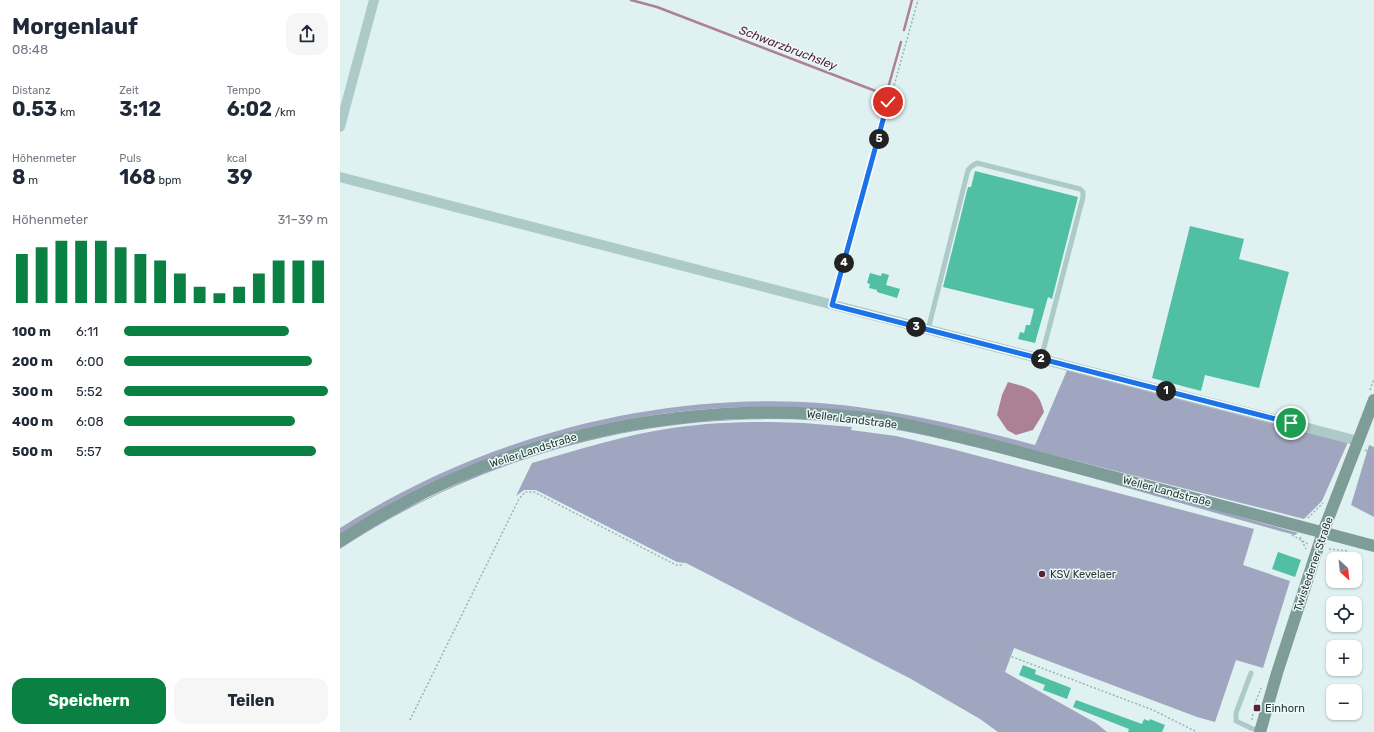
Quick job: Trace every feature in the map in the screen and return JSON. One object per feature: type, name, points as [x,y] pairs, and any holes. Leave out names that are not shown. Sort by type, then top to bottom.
[{"type":"main road","name":"Twistedener Straße","points":[[1260,731],[1277,673],[1323,532],[1374,400]]},
{"type":"main road","name":"Weller Landstraße","points":[[340,541],[371,521],[442,484],[490,463],[540,446],[572,437],[639,423],[673,418],[743,412],[808,413],[855,417],[925,428],[1374,546]]},
{"type":"street","points":[[340,127],[374,0]]},
{"type":"street","points":[[340,177],[1358,441]]},
{"type":"lane","points":[[928,330],[968,170],[972,166],[977,163],[1080,188],[1083,192],[1083,197],[1042,359]]},
{"type":"lane","points":[[1251,673],[1236,713],[1236,720],[1260,731]]},
{"type":"path","points":[[832,305],[918,0]]},
{"type":"path","points":[[410,720],[519,499],[525,492],[534,492],[676,565],[681,565],[684,561]]},
{"type":"path","points":[[1286,534],[1292,535],[1307,544],[1318,547],[1350,551]]},
{"type":"path","points":[[978,644],[1153,710],[1197,732]]},
{"type":"shaded area","points":[[1068,368],[1348,442],[1322,501],[1304,519],[955,430],[896,419],[858,413],[799,408],[738,407],[678,412],[618,421],[559,436],[502,454],[446,477],[392,504],[340,535],[340,528],[393,497],[447,471],[504,448],[562,430],[621,416],[681,406],[742,402],[803,402],[833,404],[891,412],[978,430],[1035,445]]},
{"type":"shaded area","points":[[1008,382],[1032,390],[1039,398],[1044,412],[1033,430],[1016,435],[1007,430],[997,415],[1002,395]]},
{"type":"shaded area","points":[[784,417],[864,423],[926,433],[1139,488],[1298,533],[1295,535],[1030,461],[947,440],[864,425],[794,420],[726,420],[658,427],[591,440],[525,459],[462,483],[400,513],[340,549],[340,546],[382,520],[482,472],[562,444],[677,422]]},
{"type":"shaded area","name":"KSV Kevelaer","points":[[772,422],[852,427],[851,430],[896,436],[952,449],[1254,529],[1243,565],[1290,581],[1263,668],[1236,660],[1215,722],[1197,717],[1014,648],[1005,672],[1096,723],[1107,732],[998,732],[980,719],[911,679],[686,563],[677,562],[536,490],[524,490],[516,496],[532,463],[601,443],[684,426]]},
{"type":"shaded area","points":[[1369,445],[1374,447],[1374,517],[1351,505]]},
{"type":"building","points":[[975,171],[1078,197],[1052,299],[1048,297],[1035,343],[1018,339],[1020,332],[1024,333],[1026,325],[1030,325],[1034,309],[943,287],[968,187],[971,187]]},
{"type":"building","points":[[1190,226],[1244,239],[1239,259],[1289,272],[1259,388],[1205,375],[1201,391],[1152,378]]},
{"type":"building","points":[[870,273],[881,276],[882,273],[889,275],[886,285],[900,289],[897,298],[869,288],[870,284],[867,283]]},
{"type":"building","points":[[1278,552],[1301,560],[1295,577],[1272,569]]},
{"type":"building","points":[[1023,665],[1036,670],[1035,674],[1071,688],[1067,699],[1043,690],[1045,685],[1019,675]]},
{"type":"building","points":[[1076,700],[1142,724],[1144,719],[1149,721],[1150,719],[1165,725],[1162,732],[1128,732],[1129,729],[1073,707]]},
{"type":"waterway","name":"Schwarzbruchsley","points":[[631,0],[657,7],[886,95],[901,42]]},
{"type":"waterway","name":"Schwarzbruchsley","points":[[904,30],[912,0]]},
{"type":"place","name":"KSV Kevelaer","points":[[1042,574]]},
{"type":"place","name":"Einhorn","points":[[1257,708]]},
{"type":"route","points":[[888,102],[832,305],[1291,423]]}]
